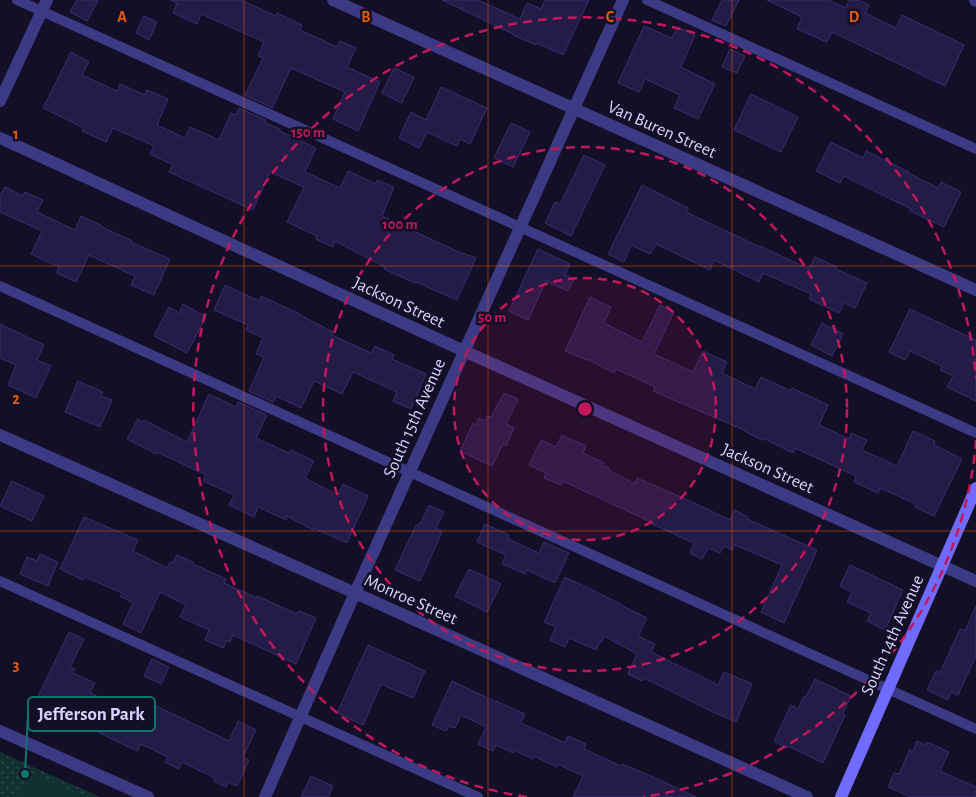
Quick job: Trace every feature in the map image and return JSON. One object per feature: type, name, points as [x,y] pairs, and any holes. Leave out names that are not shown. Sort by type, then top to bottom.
[{"type":"street","name":"Van Buren Street","points":[[333,0],[976,290]]},
{"type":"street","name":"South 15th Avenue","points":[[265,797],[409,472],[623,0]]},
{"type":"street","points":[[0,100],[44,6]]},
{"type":"street","name":"Jackson Street","points":[[0,138],[464,351],[976,581]]},
{"type":"street","name":"Monroe Street","points":[[0,435],[807,797]]},
{"type":"street","name":"South 14th Avenue","points":[[841,797],[976,488]]},
{"type":"street","points":[[0,731],[148,797]]},
{"type":"lane","points":[[17,0],[44,6],[520,226],[976,432]]},
{"type":"lane","points":[[647,0],[976,149]]},
{"type":"lane","points":[[0,286],[976,729]]},
{"type":"lane","points":[[0,580],[478,797]]},
{"type":"green space","points":[[0,752],[100,797],[0,797]]},
{"type":"green space","points":[[30,772],[85,797],[17,797]]},
{"type":"building","points":[[77,0],[98,0],[87,21],[70,12]]},
{"type":"building","points":[[170,0],[241,0],[276,16],[277,13],[302,25],[300,30],[337,47],[340,41],[356,48],[347,67],[380,82],[358,131],[333,119],[345,92],[291,68],[272,108],[245,95],[263,58],[258,56],[264,42],[201,14],[197,24],[173,13],[177,3]]},
{"type":"building","points":[[442,0],[478,0],[520,19],[527,3],[541,9],[545,0],[589,0],[563,55],[513,35]]},
{"type":"building","points":[[722,0],[739,0],[726,26],[712,20]]},
{"type":"building","points":[[767,0],[828,0],[846,8],[849,0],[858,0],[869,5],[865,13],[896,28],[902,15],[964,45],[945,86],[832,32],[827,42],[797,29],[802,17]]},
{"type":"building","points":[[144,16],[157,22],[149,40],[136,33]]},
{"type":"building","points":[[644,26],[672,38],[677,27],[695,35],[681,67],[715,84],[698,119],[674,108],[680,95],[645,79],[639,92],[618,83]]},
{"type":"building","points":[[730,49],[745,56],[737,73],[722,67]]},
{"type":"building","points":[[71,52],[89,62],[82,75],[117,91],[120,84],[145,95],[147,90],[168,99],[157,125],[185,138],[190,127],[219,140],[231,113],[236,115],[239,108],[266,120],[265,123],[316,148],[305,172],[340,188],[348,171],[376,184],[377,180],[394,187],[382,216],[454,250],[476,258],[457,300],[384,269],[385,267],[335,241],[333,247],[316,239],[317,236],[287,222],[304,187],[270,172],[253,210],[169,172],[173,165],[150,154],[154,146],[113,128],[106,142],[82,131],[84,128],[43,108]]},
{"type":"building","points":[[394,68],[414,77],[402,103],[382,93]]},
{"type":"building","points":[[441,87],[487,108],[470,144],[460,139],[457,146],[427,132],[419,148],[399,138],[411,112],[426,120]]},
{"type":"building","points":[[751,94],[798,117],[781,152],[734,130]]},
{"type":"building","points":[[511,123],[530,132],[513,167],[494,158]]},
{"type":"building","points":[[831,142],[863,158],[866,151],[938,188],[941,182],[961,192],[944,227],[844,176],[840,183],[816,171]]},
{"type":"building","points":[[584,155],[605,165],[571,236],[545,223],[555,202],[560,204]]},
{"type":"building","points":[[642,185],[688,208],[686,212],[809,269],[815,257],[867,283],[855,308],[844,303],[839,313],[809,299],[811,294],[763,273],[759,282],[714,260],[710,270],[656,244],[650,254],[631,245],[624,262],[608,254]]},
{"type":"building","points":[[5,187],[23,196],[25,192],[43,200],[37,212],[75,230],[81,216],[131,242],[170,259],[154,295],[131,285],[135,276],[89,255],[76,282],[57,273],[59,267],[31,254],[42,231],[0,212],[0,196]]},
{"type":"building","points":[[538,249],[570,264],[565,275],[574,279],[568,291],[546,281],[528,320],[509,311]]},
{"type":"building","points":[[225,285],[259,301],[261,296],[300,314],[333,332],[332,335],[371,353],[375,346],[394,355],[392,359],[426,374],[411,409],[393,401],[397,392],[353,372],[342,394],[314,381],[301,408],[276,396],[273,402],[249,391],[264,357],[256,354],[263,338],[246,330],[248,325],[214,310]]},
{"type":"building","points":[[590,297],[611,307],[604,323],[642,342],[660,305],[674,312],[654,354],[693,372],[703,351],[727,362],[722,373],[755,389],[761,377],[791,391],[792,388],[828,405],[819,425],[849,439],[851,433],[867,440],[862,450],[897,466],[913,431],[935,441],[934,445],[962,459],[934,516],[915,507],[916,504],[880,488],[878,493],[854,482],[856,476],[795,448],[793,453],[763,438],[762,440],[744,430],[653,391],[655,387],[616,369],[614,373],[587,359],[565,351]]},
{"type":"building","points":[[183,304],[206,317],[187,353],[154,336],[169,307],[179,313]]},
{"type":"building","points":[[910,309],[976,340],[976,401],[947,387],[953,376],[940,370],[942,366],[910,351],[905,360],[889,352]]},
{"type":"building","points":[[822,323],[843,334],[832,356],[811,345]]},
{"type":"building","points":[[0,324],[44,345],[37,360],[51,366],[36,398],[8,385],[16,365],[0,358]]},
{"type":"building","points":[[78,381],[103,392],[101,396],[112,400],[100,427],[65,412]]},
{"type":"building","points":[[504,393],[518,399],[506,424],[514,428],[506,446],[503,444],[492,466],[460,451],[473,423],[476,425],[479,418],[485,421],[487,416],[491,417]]},
{"type":"building","points":[[209,394],[236,407],[238,402],[267,415],[256,438],[289,453],[291,450],[314,461],[305,478],[338,495],[343,484],[368,496],[347,543],[314,528],[313,530],[287,516],[286,520],[258,507],[254,517],[229,505],[234,495],[203,481],[206,475],[157,452],[156,454],[127,439],[138,419],[143,422],[144,420],[187,442]]},
{"type":"building","points":[[562,435],[586,446],[583,453],[604,463],[602,466],[609,468],[608,470],[635,484],[637,478],[730,520],[734,510],[748,517],[747,519],[817,550],[784,623],[761,612],[782,565],[735,545],[732,550],[724,546],[720,553],[708,548],[702,559],[690,553],[694,543],[563,481],[561,485],[544,478],[546,473],[529,465],[541,440],[556,447]]},
{"type":"building","points":[[12,481],[44,496],[32,521],[0,506]]},
{"type":"building","points":[[429,505],[444,512],[436,528],[442,532],[420,581],[395,570],[416,525],[418,526],[421,522]]},
{"type":"building","points":[[84,517],[138,540],[133,551],[167,568],[170,562],[173,563],[177,555],[226,579],[224,583],[257,598],[257,596],[297,614],[299,611],[316,618],[296,664],[233,635],[230,642],[227,640],[223,648],[205,640],[209,630],[180,617],[186,605],[160,592],[141,633],[123,624],[133,603],[120,596],[122,593],[85,577],[83,580],[60,569]]},
{"type":"building","points":[[485,524],[509,535],[508,539],[539,553],[544,542],[569,553],[555,583],[527,570],[525,574],[502,564],[506,555],[477,542]]},
{"type":"building","points":[[40,554],[58,562],[48,586],[20,574],[27,557],[37,561]]},
{"type":"building","points":[[850,565],[903,590],[885,630],[867,621],[871,613],[847,602],[852,592],[840,586]]},
{"type":"building","points":[[469,569],[501,584],[487,612],[455,596]]},
{"type":"building","points":[[565,577],[647,618],[638,636],[655,644],[651,652],[718,685],[724,672],[752,684],[736,722],[644,678],[642,681],[628,674],[637,654],[604,636],[596,650],[569,638],[565,647],[550,640],[556,627],[544,622]]},
{"type":"building","points":[[976,606],[976,656],[958,695],[951,692],[948,700],[927,690],[936,671],[940,673],[960,629],[965,631]]},
{"type":"building","points":[[69,632],[84,639],[70,667],[75,669],[73,673],[95,683],[90,693],[134,713],[137,708],[147,714],[152,704],[229,741],[238,721],[256,730],[243,757],[249,760],[237,786],[228,782],[226,787],[214,781],[215,778],[182,762],[179,769],[165,762],[168,757],[141,744],[137,751],[52,710],[50,713],[34,705]]},
{"type":"building","points":[[368,645],[425,671],[413,698],[381,684],[363,725],[337,713]]},
{"type":"building","points":[[152,659],[169,667],[161,684],[144,676]]},
{"type":"building","points":[[815,679],[851,696],[843,713],[845,715],[823,763],[774,741],[791,705],[798,709]]},
{"type":"building","points":[[452,681],[525,714],[521,723],[565,743],[568,736],[586,744],[584,749],[621,766],[622,764],[651,776],[696,797],[573,797],[583,776],[558,764],[557,767],[534,756],[533,759],[514,750],[513,753],[496,745],[493,751],[478,744],[486,727],[461,715],[455,728],[449,726],[446,731],[432,725]]},
{"type":"building","points":[[917,741],[926,745],[927,742],[949,752],[940,771],[976,787],[976,797],[910,797],[888,787],[894,773],[899,774],[910,749],[913,751]]},
{"type":"building","points":[[311,776],[333,786],[328,797],[301,797]]},
{"type":"place","name":"Jefferson Park","points":[[25,774]]}]
